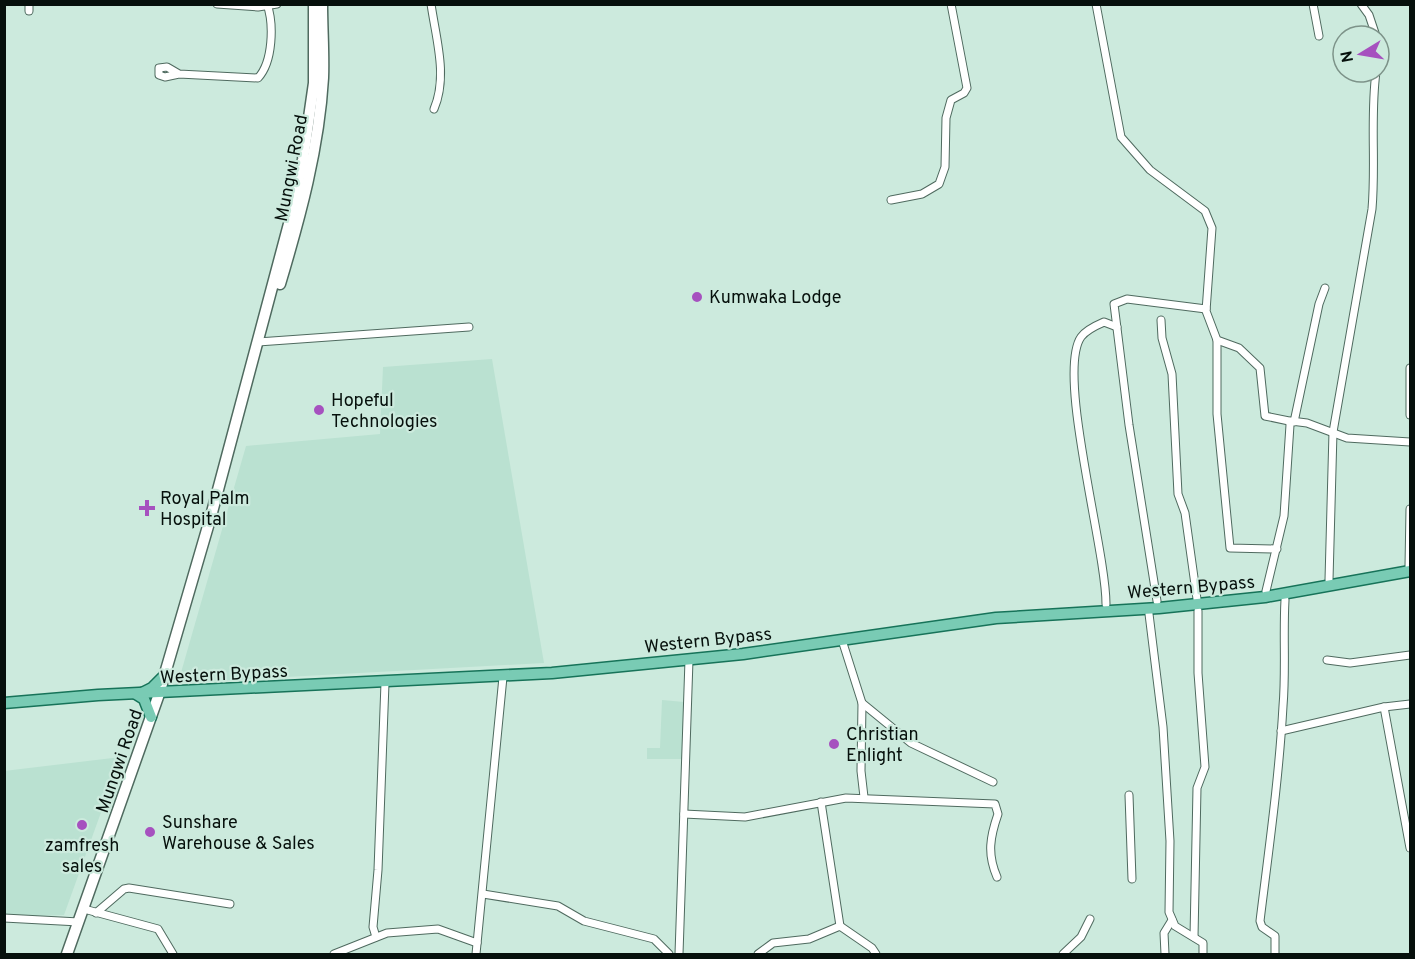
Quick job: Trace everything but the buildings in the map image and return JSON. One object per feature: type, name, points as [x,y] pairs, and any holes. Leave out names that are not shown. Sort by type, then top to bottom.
[{"type":"main road","name":"Mungwi Road","points":[[67,954],[165,675],[260,337],[262,319],[290,220],[309,123],[314,83],[314,4]]},
{"type":"main road","name":"Mungwi Road","points":[[260,337],[269,320],[298,221],[311,164],[323,79],[322,4]]},
{"type":"main road","name":"Western Bypass","points":[[4,703],[136,694],[503,677],[689,660],[996,618],[1168,607],[1265,597],[1410,568]]},
{"type":"main road","points":[[165,675],[167,682],[178,693]]},
{"type":"main road","points":[[136,694],[153,688],[165,675]]},
{"type":"main road","points":[[136,694],[144,699],[151,717]]},
{"type":"street","points":[[217,4],[277,4]]},
{"type":"street","points":[[431,4],[440,55],[438,95],[434,109]]},
{"type":"street","points":[[891,200],[931,191],[943,177],[946,118],[951,100],[964,93],[967,88],[951,4]]},
{"type":"street","points":[[1096,4],[1121,137],[1150,170],[1205,211],[1209,217],[1211,237],[1206,309],[1217,340],[1217,414],[1230,548],[1277,549]]},
{"type":"street","points":[[1313,4],[1319,36]]},
{"type":"street","points":[[1361,4],[1372,24]]},
{"type":"street","points":[[179,74],[258,78],[264,70],[268,53],[271,20],[267,5]]},
{"type":"street","points":[[1329,580],[1334,432],[1372,209],[1375,173],[1375,84]]},
{"type":"street","points":[[1266,591],[1284,516],[1291,421],[1319,304],[1325,288]]},
{"type":"street","points":[[1157,601],[1129,425],[1114,304],[1118,300],[1160,301],[1206,309]]},
{"type":"street","points":[[1161,320],[1162,338],[1172,374],[1178,494],[1185,513],[1197,599]]},
{"type":"street","points":[[1106,604],[1103,564],[1079,434],[1073,362],[1081,337],[1104,322],[1117,327]]},
{"type":"street","points":[[260,337],[469,327]]},
{"type":"street","points":[[1217,340],[1239,348],[1260,368],[1265,416],[1334,432],[1347,438],[1410,442]]},
{"type":"street","points":[[1410,368],[1410,415]]},
{"type":"street","points":[[1410,509],[1410,568]]},
{"type":"street","points":[[1275,954],[1275,936],[1263,927],[1260,921],[1275,818],[1274,793],[1281,731],[1285,600]]},
{"type":"street","points":[[1194,937],[1197,788],[1205,767],[1198,673],[1198,611]]},
{"type":"street","points":[[1149,614],[1163,727],[1170,841],[1169,912],[1175,926],[1203,943],[1203,954]]},
{"type":"street","points":[[842,640],[862,704],[861,771],[864,797]]},
{"type":"street","points":[[1327,660],[1350,663],[1410,655]]},
{"type":"street","points":[[679,954],[689,660]]},
{"type":"street","points":[[476,954],[503,677]]},
{"type":"street","points":[[376,937],[373,927],[384,760],[386,683]]},
{"type":"street","points":[[862,704],[911,743],[993,782]]},
{"type":"street","points":[[1281,731],[1384,706],[1410,704]]},
{"type":"street","points":[[1384,706],[1410,848]]},
{"type":"street","points":[[1129,795],[1132,879]]},
{"type":"street","points":[[684,814],[745,817],[821,802],[864,797],[995,804],[998,814],[992,828],[990,845],[997,877]]},
{"type":"street","points":[[821,802],[840,926],[872,948],[876,954]]},
{"type":"street","points":[[96,913],[129,888],[230,904]]},
{"type":"street","points":[[483,894],[558,906],[584,921],[654,939],[669,954]]},
{"type":"street","points":[[84,909],[158,928],[173,954]]},
{"type":"street","points":[[4,918],[79,922]]},
{"type":"street","points":[[1063,954],[1081,937],[1090,920]]},
{"type":"street","points":[[1165,954],[1164,933],[1172,920]]},
{"type":"street","points":[[758,954],[773,943],[809,939],[840,926]]},
{"type":"street","points":[[334,954],[387,933],[438,929],[477,943]]},
{"type":"shaded area","points":[[492,359],[544,663],[178,683],[246,446],[380,434],[383,367]]},
{"type":"shaded area","points":[[662,700],[684,702],[683,759],[647,759],[647,748],[660,748]]},
{"type":"shaded area","points":[[121,757],[64,915],[5,917],[4,771]]},
{"type":"place","name":"Kumwaka Lodge","points":[[697,297]]},
{"type":"place","name":"Hopeful Technologies","points":[[319,410]]},
{"type":"place","name":"Royal Palm Hospital","points":[[147,508]]},
{"type":"place","name":"Christian Enlight","points":[[834,744]]},
{"type":"place","name":"zamfresh sales","points":[[82,825]]},
{"type":"place","name":"Sunshare Warehouse & Sales","points":[[150,832]]}]
